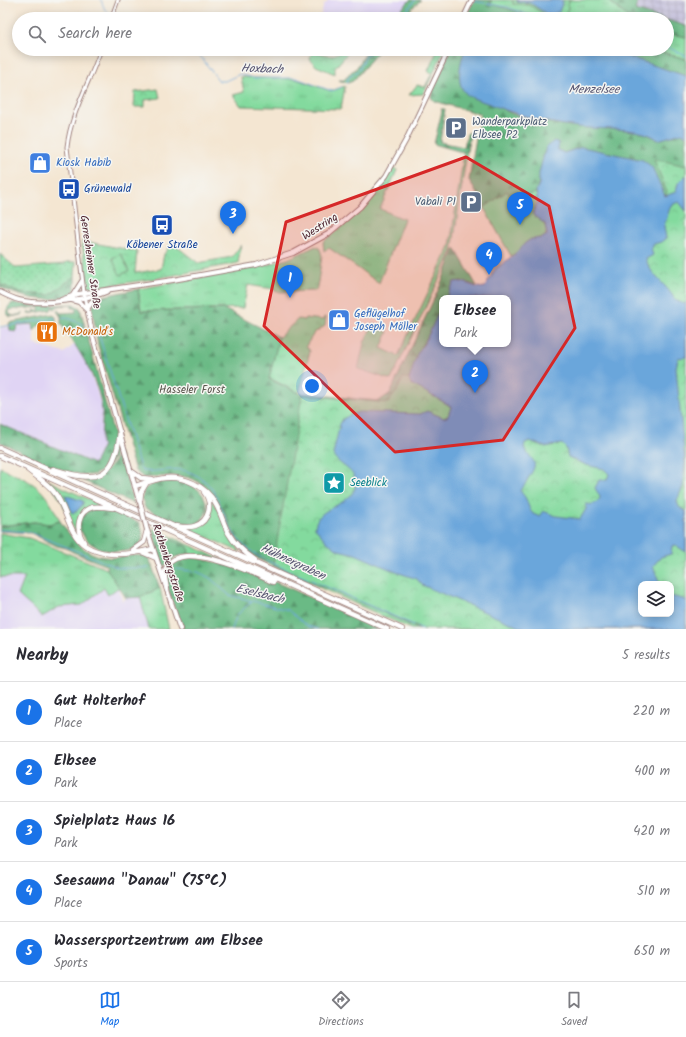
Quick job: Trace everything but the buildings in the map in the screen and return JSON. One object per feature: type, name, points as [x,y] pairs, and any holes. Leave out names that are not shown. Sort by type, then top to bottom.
[{"type":"highway","points":[[29,461],[78,477],[97,475],[106,470],[115,458],[120,432]]},
{"type":"highway","points":[[0,448],[402,629]]},
{"type":"highway","points":[[0,456],[386,629]]},
{"type":"highway","points":[[18,464],[42,480],[55,492],[76,537],[88,547],[107,554],[136,552],[145,553],[156,558]]},
{"type":"highway","points":[[131,471],[141,478],[156,480]]},
{"type":"highway","points":[[135,486],[165,478],[178,478],[201,487],[208,492],[216,503],[228,532],[236,545],[264,567]]},
{"type":"highway","points":[[140,502],[141,492],[147,482]]},
{"type":"highway","points":[[174,526],[195,526],[207,516],[210,502],[201,487]]},
{"type":"highway","points":[[88,547],[80,538],[78,523],[82,515],[90,508],[95,507],[118,508]]},
{"type":"highway","points":[[130,552],[143,544],[148,530]]},
{"type":"highway","points":[[136,552],[153,549]]},
{"type":"highway","points":[[166,590],[165,573],[167,568],[175,558],[187,556],[214,560],[289,589],[294,588]]},
{"type":"main road","points":[[466,12],[472,0]]},
{"type":"main road","name":"Westring","points":[[84,295],[256,265],[292,253],[328,234],[360,207],[386,176],[406,140],[446,56]]},
{"type":"main road","points":[[72,297],[82,281]]},
{"type":"main road","name":"Westring","points":[[84,295],[97,295],[108,291]]},
{"type":"main road","points":[[0,292],[14,299],[29,302],[61,300],[84,295]]},
{"type":"main road","name":"Gerresheimer Straße","points":[[84,295],[140,502]]},
{"type":"main road","points":[[72,297],[87,310],[97,295]]},
{"type":"main road","name":"Rothenbergstraße","points":[[140,502],[153,549],[180,629]]},
{"type":"street","points":[[114,12],[118,0]]},
{"type":"street","name":"Gerresheimer Straße","points":[[84,295],[67,147],[76,110],[98,56]]},
{"type":"highlighted area","points":[[466,157],[549,206],[575,328],[503,440],[395,452],[264,326],[286,222]]},
{"type":"shaded area","points":[[328,0],[410,0],[399,12],[322,12],[324,4],[327,3]]},
{"type":"shaded area","points":[[638,0],[686,0],[686,26],[674,22],[674,12],[641,12],[635,10]]},
{"type":"shaded area","points":[[34,324],[34,344],[64,353],[75,344],[87,365],[102,409],[101,444],[103,445],[94,464],[0,424],[0,328],[10,327],[10,330],[18,325]]},
{"type":"shaded area","points":[[25,576],[18,595],[42,617],[59,607],[82,605],[104,588],[108,595],[119,587],[122,601],[126,598],[140,597],[149,629],[0,629],[0,577]]},
{"type":"green space","points":[[410,0],[421,0],[409,12],[399,12]]},
{"type":"green space","points":[[474,0],[491,0],[491,4],[519,12],[468,12]]},
{"type":"green space","points":[[491,0],[513,0],[513,4],[530,5],[540,12],[519,12],[490,4]]},
{"type":"green space","points":[[513,0],[517,0],[517,2],[529,2],[544,12],[540,12],[530,5],[513,4]]},
{"type":"green space","points":[[562,0],[569,0],[567,12],[551,12],[563,1]]},
{"type":"green space","points":[[569,0],[608,0],[622,12],[567,12]]},
{"type":"green space","points":[[608,0],[638,0],[635,10],[641,12],[622,12]]},
{"type":"green space","points":[[674,22],[686,26],[686,37],[674,34]]},
{"type":"green space","points":[[674,34],[686,37],[686,59],[674,56]]},
{"type":"green space","points":[[311,56],[345,56],[335,68],[335,74],[316,66],[310,59]]},
{"type":"green space","points":[[364,56],[374,56],[353,81],[348,83],[338,80],[344,80],[352,71],[355,70]]},
{"type":"green space","points":[[435,56],[442,56],[423,94],[409,95],[417,85],[425,87],[432,73],[428,71]]},
{"type":"green space","points":[[448,56],[463,56],[460,68],[495,103],[504,110],[520,116],[540,121],[587,128],[620,129],[642,132],[658,140],[682,132],[686,136],[686,175],[668,196],[665,196],[662,193],[663,190],[577,148],[564,153],[558,150],[558,147],[546,150],[536,193],[512,199],[508,196],[488,214],[469,180],[480,114],[434,101],[431,97],[432,91]]},
{"type":"green space","points":[[626,56],[674,56],[686,59],[686,76]]},
{"type":"green space","points":[[241,77],[296,79],[331,91],[345,86],[341,109],[241,106],[233,95],[244,92]]},
{"type":"green space","points":[[158,89],[160,98],[145,100],[145,107],[134,107],[135,92]]},
{"type":"green space","points":[[441,109],[445,109],[440,142],[464,147],[467,134],[469,132],[470,134],[467,151],[462,152],[434,144],[442,111]]},
{"type":"green space","points":[[467,151],[452,252],[391,380],[358,369],[364,343],[373,324],[388,332],[381,348],[398,356],[450,246],[464,153],[462,152]]},
{"type":"green space","points":[[654,159],[686,166],[686,629],[422,629],[273,565],[302,395],[388,403],[397,391],[403,378],[589,396],[637,262],[667,192]]},
{"type":"green space","points":[[394,168],[397,170],[380,209],[404,219],[379,283],[329,248],[324,251],[323,242],[366,204]]},
{"type":"green space","points":[[507,191],[512,199],[536,193],[534,216],[542,220],[547,230],[545,237],[539,238],[511,256],[484,208]]},
{"type":"green space","points":[[82,241],[137,251],[135,273],[161,269],[164,254],[171,242],[198,263],[232,257],[241,245],[238,263],[159,278],[91,288],[88,286]]},
{"type":"green space","points":[[316,246],[320,249],[322,256],[317,288],[315,291],[277,292],[273,289],[248,285],[243,308],[141,311],[138,289],[262,266],[288,259]]},
{"type":"green space","name":"Hasseler Forst","points":[[455,248],[477,286],[462,281],[454,282],[448,295],[439,295],[439,311],[417,354],[474,629],[419,629],[279,564],[260,559],[245,548],[237,538],[235,538],[223,508],[200,483],[193,479],[177,476],[144,478],[135,471],[98,345],[92,308],[98,297],[138,289],[141,311],[224,309],[279,337],[269,379],[299,393],[379,401],[390,393],[440,286]]},
{"type":"green space","points":[[0,254],[16,268],[76,262],[75,276],[50,295],[20,293],[0,284]]},
{"type":"green space","points":[[121,254],[129,271],[120,275],[112,258]]},
{"type":"green space","points":[[75,276],[75,291],[67,296],[57,298],[38,299],[27,297],[0,287],[0,284],[20,293],[50,295]]},
{"type":"green space","points":[[13,303],[35,306],[54,304],[51,310],[28,314],[29,311],[31,313],[35,312],[34,310],[39,311],[39,307],[9,310],[10,316],[11,314],[13,316],[21,314],[22,312],[22,315],[10,317],[7,314],[7,310]]},
{"type":"green space","points":[[73,304],[80,308],[115,439],[114,457],[107,467],[93,475],[69,472],[57,468],[0,442],[0,424],[94,464],[103,445],[101,444],[102,410],[100,398],[97,387],[87,365],[61,324],[61,317],[57,311],[59,310],[60,313],[76,312],[76,308],[72,308],[72,305],[58,306],[55,309],[53,308],[55,305]]},
{"type":"green space","points":[[53,314],[56,317],[56,324],[39,325],[34,331],[33,324],[18,325],[15,332],[10,330],[9,323]]},
{"type":"green space","points":[[324,317],[326,318],[325,326],[314,333],[306,346],[310,351],[299,393],[269,378],[279,337],[298,319],[304,320],[305,318],[323,320]]},
{"type":"green space","points":[[119,452],[134,504],[75,477],[89,478],[102,474],[112,464]]},
{"type":"green space","points":[[0,467],[22,477],[36,486],[48,499],[60,521],[49,524],[34,522],[0,526]]},
{"type":"green space","points":[[47,480],[99,504],[77,537],[62,502]]},
{"type":"green space","points":[[163,481],[181,481],[194,486],[202,494],[206,503],[206,512],[202,520],[193,525],[176,524],[145,508],[142,499],[144,489]]},
{"type":"green space","points":[[209,497],[219,511],[240,552],[188,529],[207,518]]},
{"type":"green space","points":[[218,506],[223,508],[243,545],[258,558],[279,564],[419,629],[411,629],[255,558],[237,541]]},
{"type":"green space","points":[[97,508],[109,509],[140,523],[143,539],[137,547],[128,551],[117,552],[95,546],[87,540],[82,532],[81,521],[83,516]]},
{"type":"green space","points":[[60,521],[78,544],[93,553],[111,558],[139,555],[149,558],[160,588],[140,597],[126,598],[107,569],[107,566],[66,548],[57,546],[31,533],[0,531],[0,526],[34,522],[49,524]]},
{"type":"green space","points":[[152,528],[227,562],[203,555],[188,554],[189,549],[187,546],[153,532]]},
{"type":"green space","points":[[153,532],[187,546],[189,549],[188,554],[175,557],[162,568]]},
{"type":"green space","points":[[0,533],[29,538],[107,569],[119,587],[108,595],[104,588],[82,605],[59,607],[42,617],[18,595],[25,577],[0,577]]},
{"type":"green space","points":[[191,557],[216,562],[263,577],[378,629],[183,629],[170,596],[167,575],[170,566],[178,560]]},
{"type":"green space","points":[[160,588],[169,629],[149,629],[140,597]]},
{"type":"water","points":[[517,0],[563,1],[559,12],[544,12],[529,2],[517,2]]},
{"type":"water","name":"Menzelsee","points":[[463,56],[626,56],[686,76],[686,136],[682,133],[658,140],[642,132],[620,129],[587,128],[543,121],[520,115],[474,98],[465,93],[460,81]]},
{"type":"water","points":[[554,141],[559,143],[558,150],[564,153],[582,147],[643,160],[652,167],[665,196],[676,192],[678,183],[686,175],[686,211],[679,202],[671,205],[664,226],[666,238],[661,242],[654,244],[651,249],[653,255],[646,259],[651,270],[675,300],[684,304],[686,302],[686,357],[678,358],[676,368],[685,462],[683,486],[677,501],[679,507],[686,511],[686,552],[675,545],[672,546],[671,554],[661,557],[653,566],[659,581],[638,581],[638,617],[674,617],[674,597],[686,600],[686,629],[524,629],[422,585],[417,579],[396,572],[355,554],[338,550],[327,542],[315,528],[321,515],[346,500],[355,488],[356,482],[351,472],[335,458],[333,454],[340,424],[343,419],[359,412],[420,414],[427,411],[444,418],[448,416],[451,407],[411,384],[409,380],[417,354],[426,340],[439,312],[439,347],[511,347],[511,295],[448,295],[454,282],[458,281],[481,288],[485,287],[495,269],[513,256],[525,243],[531,239],[542,238],[547,235],[545,224],[534,216],[533,213],[538,202],[536,191],[539,184],[539,173],[546,147]],"holes":[[[530,441],[545,447],[562,444],[566,448],[568,457],[586,465],[604,469],[609,474],[607,480],[599,480],[595,488],[600,497],[597,503],[586,504],[586,509],[580,519],[556,516],[543,511],[539,516],[533,514],[520,490],[534,467],[534,461],[524,448],[525,443]]]},
{"type":"water","points":[[65,495],[83,501],[83,504],[77,511],[72,513]]},
{"type":"waterway","name":"Hoxbach","points":[[101,0],[105,10],[108,12]]},
{"type":"waterway","name":"Hoxbach","points":[[406,12],[415,0]]},
{"type":"waterway","name":"Hoxbach","points":[[473,1],[507,7],[520,12]]},
{"type":"waterway","name":"Hoxbach","points":[[674,50],[686,56]]},
{"type":"waterway","name":"Hoxbach","points":[[200,56],[219,81],[225,81],[240,74],[254,78],[296,78],[332,91],[342,87]]},
{"type":"waterway","name":"Hoxbach","points":[[347,83],[348,78],[359,70],[366,56]]},
{"type":"waterway","name":"Hühnergraben","points":[[61,318],[66,317],[84,325]]},
{"type":"waterway","name":"Hühnergraben","points":[[0,327],[56,318]]},
{"type":"waterway","name":"Hühnergraben","points":[[98,332],[140,467],[143,471],[183,470],[198,476],[206,482],[216,495],[233,533],[255,554],[265,560],[423,629]]},
{"type":"waterway","name":"Eselsbach","points":[[0,530],[29,532],[119,568],[149,568]]},
{"type":"waterway","name":"Eselsbach","points":[[176,569],[198,572],[210,578],[229,595],[288,610],[307,626],[318,629]]},
{"type":"waterway","points":[[232,629],[237,615],[252,601]]},
{"type":"place","name":"Wanderparkplatz Elbsee P2","points":[[456,128]]},
{"type":"place","name":"Kiosk Habib","points":[[40,163]]},
{"type":"place","name":"Grünewald","points":[[69,189]]},
{"type":"place","name":"Vabali P1","points":[[471,202]]},
{"type":"place","name":"Köbener Straße","points":[[162,225]]},
{"type":"place","name":"Wassersportzentrum am Elbsee","points":[[520,225]]},
{"type":"place","name":"Spielplatz Haus 16","points":[[233,234]]},
{"type":"place","name":"Seesauna \"Danau\" (75°C)","points":[[489,275]]},
{"type":"place","name":"Gut Holterhof","points":[[290,298]]},
{"type":"place","name":"Geflügelhof Joseph Möller","points":[[339,320]]},
{"type":"place","name":"McDonald's","points":[[47,332]]},
{"type":"place","name":"Elbsee","points":[[475,393]]},
{"type":"place","name":"Seeblick","points":[[334,483]]}]
